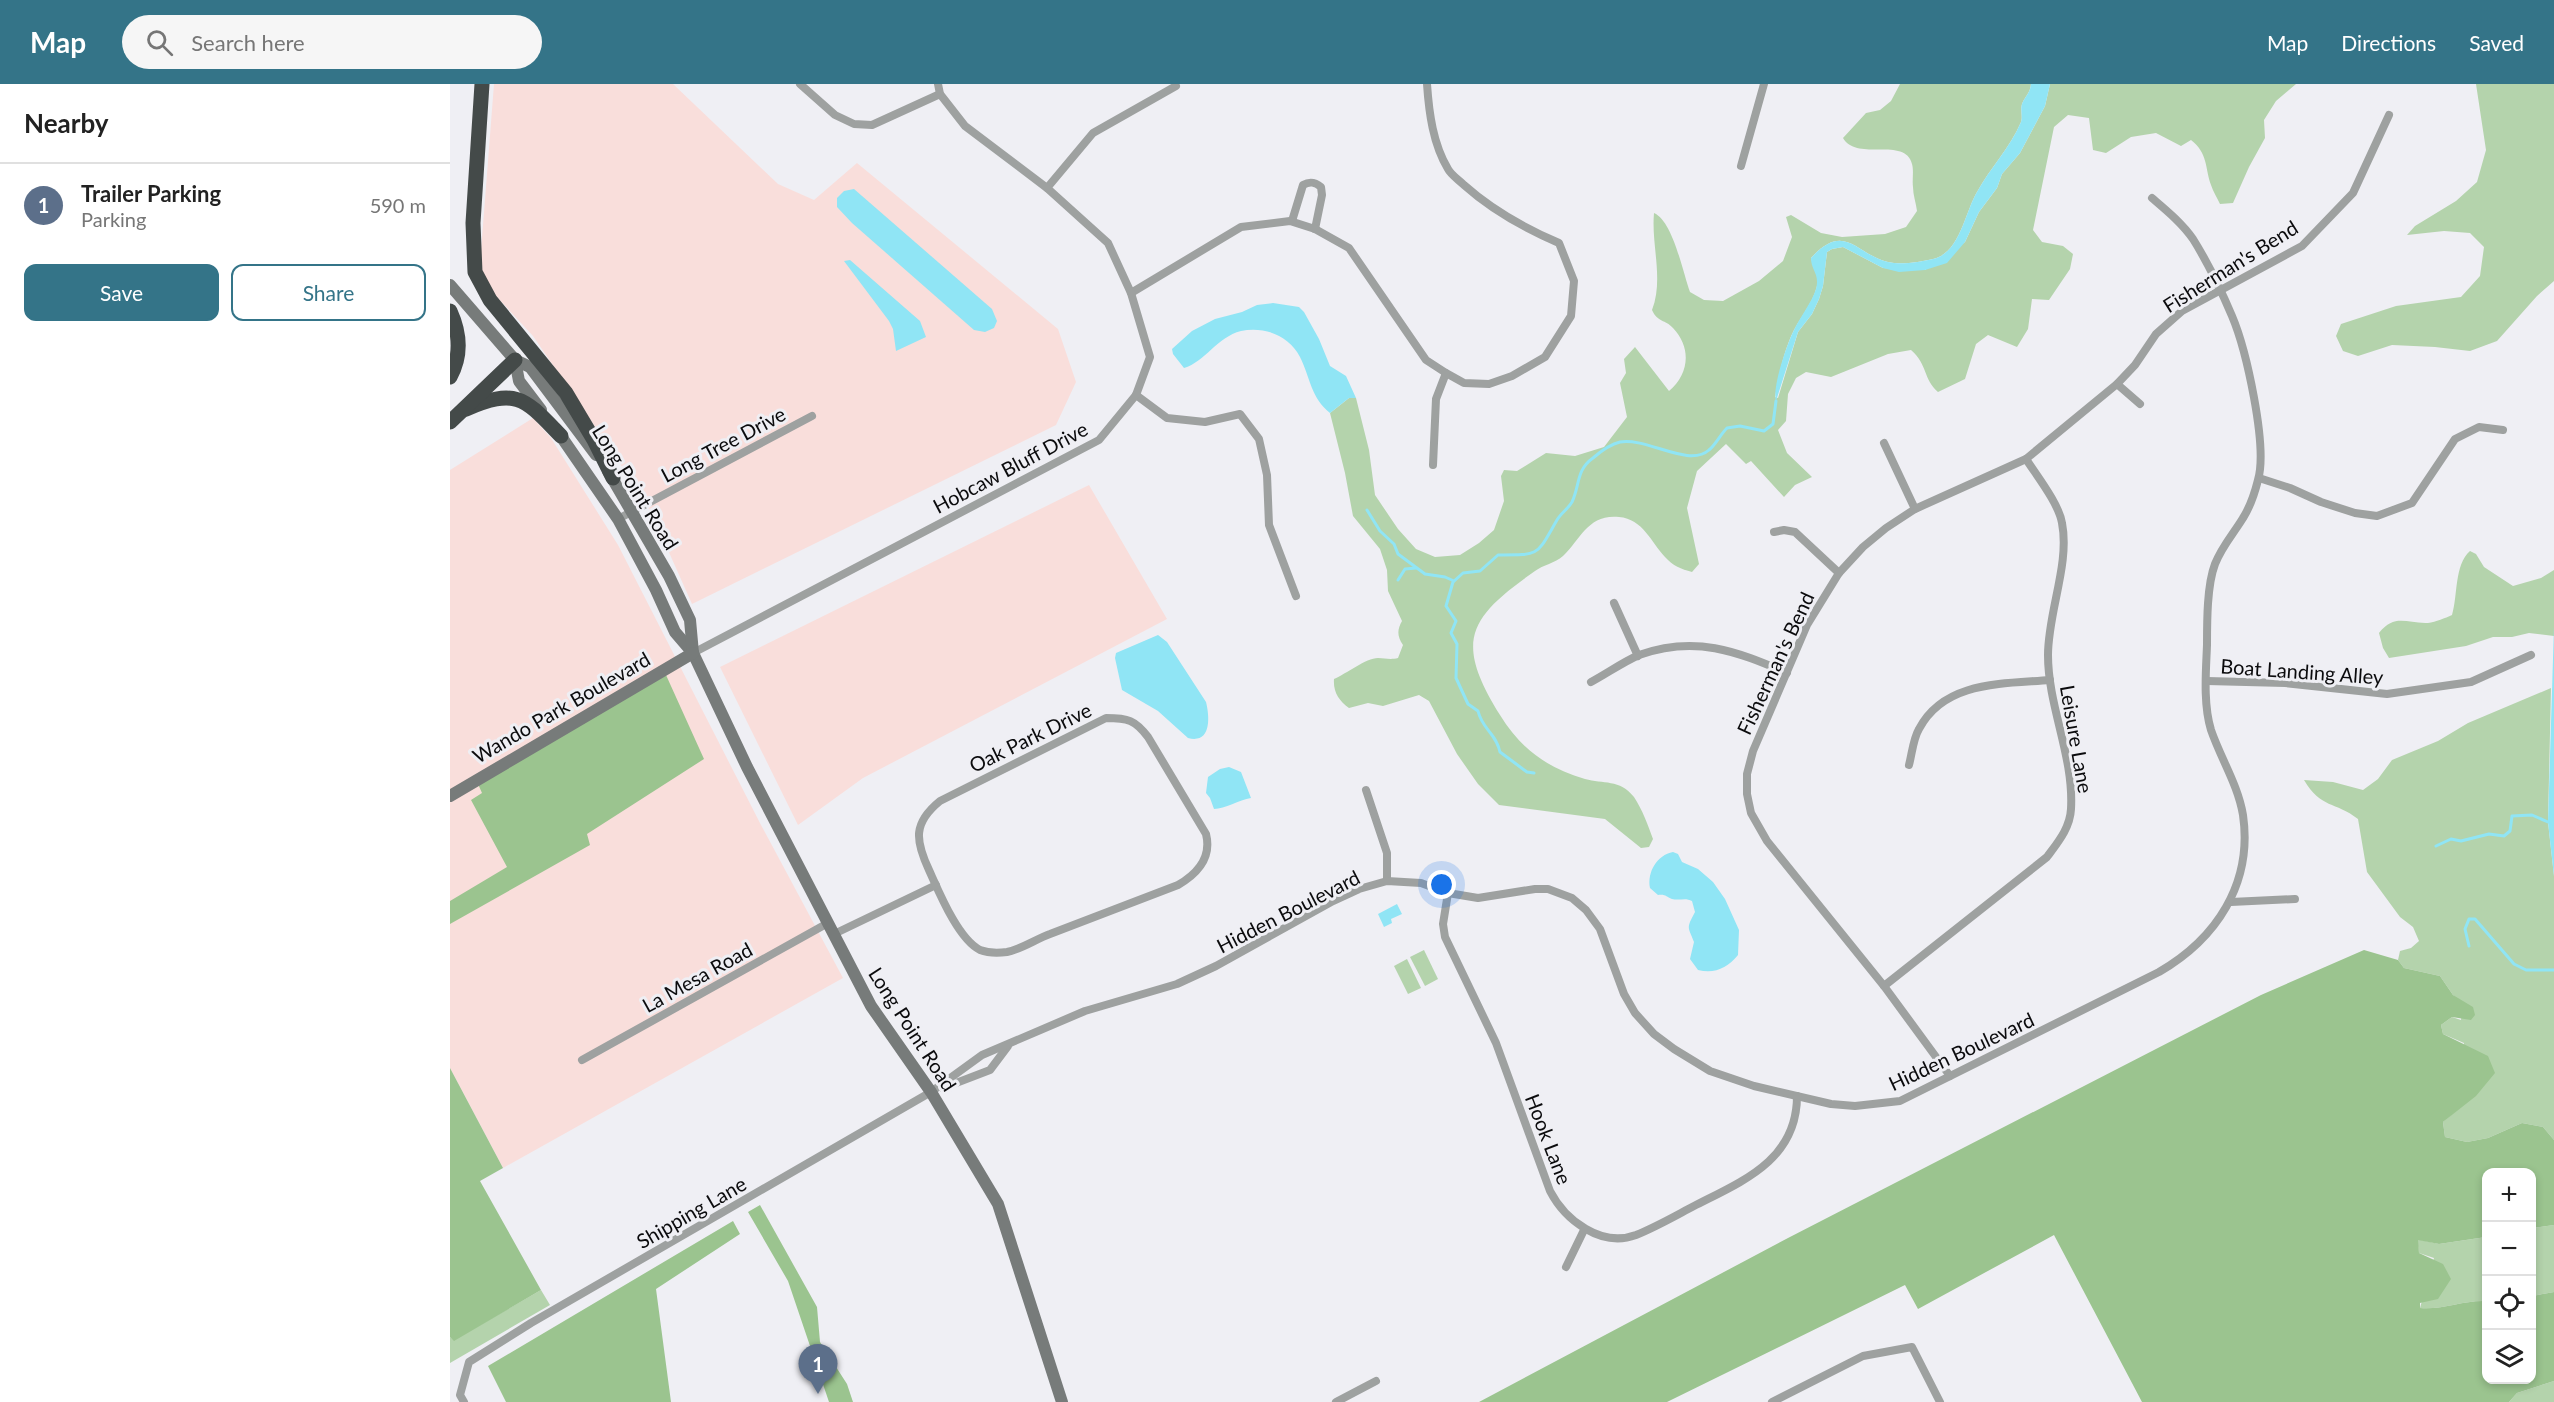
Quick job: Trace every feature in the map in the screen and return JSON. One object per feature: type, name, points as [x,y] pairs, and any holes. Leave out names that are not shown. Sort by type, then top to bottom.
[{"type":"highway","points":[[482,84],[473,223],[475,272],[490,300],[566,393],[613,478]]},
{"type":"highway","points":[[450,311],[458,332],[459,345],[458,357],[450,377]]},
{"type":"highway","points":[[450,422],[515,360]]},
{"type":"highway","points":[[466,409],[499,397],[524,402],[561,436]]},
{"type":"main road","name":"Long Point Road","points":[[450,285],[515,360],[530,368],[613,478],[669,576],[690,620],[693,653]]},
{"type":"main road","name":"Long Point Road","points":[[515,360],[519,381],[561,436],[618,519],[656,590],[675,632],[693,653],[747,766],[871,1006],[932,1092],[982,1175],[1003,1215],[1062,1402]]},
{"type":"main road","name":"Wando Park Boulevard","points":[[450,796],[693,653]]},
{"type":"street","points":[[800,84],[835,115],[854,124],[872,125],[940,94]]},
{"type":"street","name":"Hobcaw Bluff Drive","points":[[693,653],[1099,440],[1136,395],[1150,357],[1131,293],[1108,243],[1047,188],[965,126],[940,94],[938,84]]},
{"type":"street","points":[[1131,293],[1241,227],[1292,221],[1315,229],[1349,248],[1426,360],[1464,383],[1489,384],[1512,376],[1545,357],[1571,316],[1574,281],[1559,243],[1531,231],[1484,203],[1448,171],[1436,141],[1428,108],[1427,84]]},
{"type":"street","points":[[1741,166],[1764,84]]},
{"type":"street","points":[[1047,188],[1093,134],[1176,86]]},
{"type":"street","name":"Fisherman's Bend","points":[[1950,1076],[1884,986],[1767,841],[1751,813],[1747,794],[1747,774],[1753,751],[1807,625],[1839,573],[1870,541],[1915,509],[2026,459],[2117,384],[2135,365],[2156,334],[2182,310],[2302,246],[2353,194],[2389,116]]},
{"type":"street","points":[[1292,221],[1303,185],[1315,182],[1321,187],[1322,195],[1315,229]]},
{"type":"street","name":"Hidden Boulevard","points":[[932,1092],[982,1055],[1008,1046],[1085,1011],[1177,984],[1216,966],[1333,902],[1387,881],[1421,883],[1448,893],[1478,898],[1536,889],[1548,890],[1572,898],[1586,910],[1600,928],[1624,994],[1635,1013],[1653,1034],[1710,1071],[1754,1086],[1831,1104],[1877,1105],[1900,1101],[2149,977],[2184,957],[2205,937],[2231,902],[2240,873],[2243,841],[2242,815],[2233,783],[2211,729],[2207,704],[2208,617],[2214,565],[2228,536],[2244,517],[2259,478],[2261,448],[2256,408],[2233,318],[2192,238],[2151,198]]},
{"type":"street","points":[[1433,465],[1436,399],[1446,373]]},
{"type":"street","points":[[2117,384],[2140,405]]},
{"type":"street","points":[[1136,395],[1167,418],[1205,422],[1240,414],[1259,439],[1267,475],[1269,525],[1296,596]]},
{"type":"street","name":"Long Tree Drive","points":[[618,519],[812,416]]},
{"type":"street","points":[[2259,478],[2355,513],[2377,516],[2412,503],[2455,439],[2479,427],[2503,430]]},
{"type":"street","points":[[1884,443],[1915,509]]},
{"type":"street","name":"Leisure Lane","points":[[1884,986],[2047,857],[2064,834],[2071,812],[2071,779],[2050,680],[2049,643],[2065,550],[2062,520],[2026,459]]},
{"type":"street","points":[[1774,532],[1795,532],[1839,573]]},
{"type":"street","points":[[1614,603],[1638,656]]},
{"type":"street","points":[[1591,682],[1638,656],[1665,648],[1701,645],[1730,650],[1786,673]]},
{"type":"street","name":"Boat Landing Alley","points":[[2207,681],[2285,683],[2387,694],[2470,682],[2531,655]]},
{"type":"street","points":[[1909,765],[1918,730],[1932,710],[1950,696],[1982,686],[2050,680]]},
{"type":"street","name":"Oak Park Drive","points":[[1106,718],[1123,718],[1138,724],[1154,746],[1208,840],[1202,866],[1192,877],[1179,885],[1010,951],[996,953],[981,950],[969,942],[959,929],[936,885],[922,855],[918,834],[925,814],[939,801],[1106,718]]},
{"type":"street","points":[[1366,790],[1387,853],[1387,881]]},
{"type":"street","name":"La Mesa Road","points":[[582,1060],[831,929],[936,885]]},
{"type":"street","name":"Hook Lane","points":[[1448,893],[1443,924],[1445,937],[1496,1043],[1550,1191],[1557,1205],[1568,1218],[1584,1230],[1610,1236],[1636,1235],[1749,1177],[1775,1157],[1783,1145],[1797,1113],[1797,1096]]},
{"type":"street","points":[[2231,902],[2295,899]]},
{"type":"street","name":"Hidden Boulevard","points":[[932,1092],[990,1070],[1008,1046]]},
{"type":"street","name":"Shipping Lane","points":[[464,1402],[460,1395],[469,1362],[531,1323],[932,1092]]},
{"type":"street","points":[[1566,1267],[1584,1230]]},
{"type":"street","points":[[1772,1402],[1863,1356],[1912,1347],[1940,1402]]},
{"type":"street","points":[[1336,1402],[1376,1381]]},
{"type":"shaded area","points":[[494,84],[673,84],[778,184],[814,200],[857,163],[1058,329],[1076,382],[1056,425],[692,604],[651,512],[615,456],[533,336],[485,284],[480,264]]},
{"type":"shaded area","points":[[533,418],[551,438],[618,545],[761,825],[843,978],[503,1168],[450,1068],[450,470]]},
{"type":"shaded area","points":[[1089,485],[1167,619],[863,778],[798,825],[720,667]]},
{"type":"green space","points":[[1900,84],[2031,84],[2021,108],[2022,120],[2006,149],[1977,192],[1961,231],[1950,249],[1933,259],[1893,263],[1842,241],[1823,247],[1811,258],[1818,277],[1817,287],[1787,346],[1775,397],[1778,398],[1798,332],[1812,314],[1819,299],[1827,252],[1843,247],[1883,268],[1925,270],[1965,242],[1979,212],[1997,188],[2002,174],[2020,153],[2045,106],[2050,84],[2296,84],[2276,101],[2264,120],[2265,138],[2233,203],[2220,204],[2211,185],[2203,155],[2191,140],[2181,146],[2156,133],[2131,137],[2106,153],[2093,150],[2089,118],[2068,115],[2054,127],[2033,230],[2042,242],[2063,246],[2073,254],[2070,269],[2049,300],[2032,299],[2028,329],[2017,347],[1988,335],[1976,344],[1965,379],[1938,392],[1911,350],[1888,354],[1831,377],[1806,372],[1796,378],[1788,394],[1786,421],[1778,430],[1787,453],[1812,477],[1795,485],[1784,497],[1751,461],[1746,464],[1726,444],[1697,471],[1687,508],[1699,564],[1692,572],[1677,567],[1668,560],[1646,532],[1634,522],[1619,517],[1608,517],[1600,519],[1586,529],[1563,556],[1535,571],[1512,588],[1482,618],[1475,633],[1473,649],[1477,668],[1486,689],[1508,727],[1526,747],[1547,763],[1585,779],[1611,783],[1629,791],[1645,817],[1653,839],[1649,847],[1641,848],[1605,819],[1499,805],[1478,784],[1457,754],[1429,701],[1419,695],[1383,706],[1368,703],[1349,708],[1345,705],[1336,692],[1334,679],[1373,659],[1398,658],[1403,645],[1398,633],[1402,621],[1388,591],[1387,570],[1380,549],[1353,516],[1330,413],[1349,398],[1356,398],[1369,450],[1375,495],[1398,529],[1416,549],[1435,557],[1460,555],[1494,530],[1504,501],[1501,476],[1504,470],[1517,471],[1546,453],[1575,456],[1604,447],[1627,417],[1620,383],[1626,373],[1624,359],[1635,347],[1669,391],[1681,377],[1686,361],[1683,344],[1673,328],[1659,319],[1652,310],[1657,286],[1654,213],[1667,226],[1690,292],[1704,300],[1723,301],[1759,281],[1783,261],[1792,237],[1786,217],[1791,215],[1821,233],[1842,237],[1885,234],[1906,227],[1917,211],[1913,190],[1913,167],[1908,156],[1891,150],[1859,148],[1850,145],[1843,138],[1866,113],[1880,110],[1891,101]]},
{"type":"green space","points":[[2476,84],[2554,84],[2554,281],[2537,296],[2497,341],[2470,351],[2392,345],[2358,356],[2343,351],[2336,336],[2341,324],[2396,306],[2461,297],[2480,276],[2484,247],[2470,233],[2444,231],[2407,235],[2415,226],[2456,201],[2477,182],[2486,150]]},
{"type":"green space","points":[[2470,551],[2476,554],[2484,567],[2513,586],[2541,578],[2554,570],[2554,636],[2529,633],[2512,637],[2493,637],[2466,646],[2389,658],[2383,648],[2379,633],[2390,623],[2396,621],[2431,622],[2452,615],[2461,564]]},
{"type":"green space","points":[[666,675],[704,759],[587,834],[590,845],[450,924],[450,901],[507,867],[471,800],[482,793],[478,784]]},
{"type":"green space","points":[[2551,688],[2548,822],[2554,876],[2554,1140],[2543,1127],[2522,1123],[2488,1138],[2467,1142],[2445,1137],[2443,1122],[2458,1109],[2464,1043],[2443,1034],[2441,1025],[2452,1017],[2461,1020],[2462,1003],[2453,995],[2440,976],[2404,968],[2398,960],[2400,951],[2411,948],[2419,941],[2413,927],[2400,917],[2367,872],[2358,819],[2316,796],[2304,780],[2333,782],[2363,790],[2378,779],[2392,760],[2438,741],[2468,723]]},
{"type":"green space","points":[[1424,950],[1438,979],[1425,986],[1410,957]]},
{"type":"green space","points":[[2364,950],[2398,960],[2404,968],[2440,976],[2453,995],[2473,1007],[2475,1015],[2471,1020],[2452,1017],[2441,1025],[2443,1034],[2488,1056],[2495,1073],[2476,1096],[2443,1122],[2445,1137],[2467,1142],[2488,1138],[2522,1123],[2543,1127],[2554,1140],[2554,1225],[2536,1227],[2536,1168],[2482,1168],[2482,1238],[2439,1244],[2418,1240],[2419,1253],[2443,1264],[2451,1279],[2438,1299],[2420,1303],[2420,1308],[2437,1308],[2482,1301],[2482,1384],[2536,1384],[2536,1295],[2554,1292],[2554,1381],[2517,1393],[2509,1402],[2142,1402],[2054,1235],[1918,1309],[1905,1285],[1667,1402],[1479,1402],[1788,1238],[2261,995]]},
{"type":"green space","points":[[1407,959],[1421,988],[1408,994],[1394,966]]},
{"type":"green space","points":[[450,1068],[503,1168],[480,1181],[541,1290],[454,1341],[450,1337]]},
{"type":"green space","points":[[760,1205],[817,1307],[820,1342],[847,1384],[853,1402],[829,1402],[788,1281],[748,1212]]},
{"type":"green space","points":[[733,1221],[740,1234],[656,1289],[671,1402],[506,1402],[488,1366]]},
{"type":"green space","points":[[2554,1225],[2554,1292],[2536,1295],[2536,1276],[2536,1227]]},
{"type":"green space","points":[[2482,1238],[2482,1301],[2437,1308],[2420,1308],[2434,1258],[2419,1253],[2417,1239],[2439,1244]]},
{"type":"green space","points":[[541,1290],[550,1305],[450,1363],[450,1337],[454,1340]]},
{"type":"green space","points":[[2554,1381],[2554,1402],[2509,1402],[2517,1393]]},
{"type":"water","points":[[2031,84],[2050,84],[2045,106],[2020,153],[2002,174],[1997,188],[1979,212],[1965,242],[1947,263],[1925,270],[1899,272],[1883,268],[1843,247],[1827,252],[1819,299],[1812,314],[1798,332],[1776,401],[1778,376],[1788,345],[1816,289],[1817,279],[1811,258],[1823,247],[1842,241],[1893,263],[1933,259],[1950,249],[1961,231],[1977,192],[2006,149],[2022,120],[2022,104]]},
{"type":"water","points":[[854,189],[992,309],[997,321],[994,328],[985,332],[974,330],[852,223],[837,207],[837,198],[844,191]]},
{"type":"water","points":[[850,260],[920,321],[926,337],[896,351],[893,329],[889,321],[844,261]]},
{"type":"water","points":[[1273,303],[1299,307],[1304,312],[1319,339],[1330,366],[1346,376],[1356,398],[1349,398],[1330,413],[1315,394],[1295,349],[1282,338],[1266,331],[1249,330],[1233,334],[1198,361],[1184,368],[1173,354],[1172,349],[1192,331],[1215,319],[1242,312],[1257,305]]},
{"type":"water","points":[[2554,626],[2554,876],[2548,822]]},
{"type":"water","points":[[1158,635],[1167,642],[1206,702],[1207,728],[1201,737],[1196,739],[1188,738],[1158,711],[1122,690],[1116,653]]},
{"type":"water","points":[[1229,767],[1241,772],[1251,798],[1214,809],[1206,793],[1208,777],[1220,769]]},
{"type":"water","points":[[1673,852],[1678,854],[1682,862],[1698,869],[1713,882],[1725,899],[1739,930],[1738,955],[1720,969],[1698,970],[1690,959],[1694,942],[1689,927],[1695,912],[1692,901],[1658,895],[1650,888],[1650,876],[1654,865],[1662,857]]},
{"type":"water","points":[[1397,904],[1402,914],[1391,919],[1392,923],[1384,927],[1378,914]]},
{"type":"waterway","points":[[1534,773],[1527,772],[1500,752],[1478,711],[1468,704],[1456,678],[1457,644],[1451,633],[1456,621],[1446,606],[1453,582],[1463,573],[1480,571],[1498,555],[1522,555],[1536,551],[1572,502],[1584,468],[1609,446],[1620,442],[1630,442],[1679,454],[1700,455],[1709,450],[1727,428],[1740,426],[1764,431],[1773,424],[1776,401]]},
{"type":"waterway","points":[[1367,510],[1380,531],[1394,544],[1398,554],[1425,574],[1454,581]]},
{"type":"waterway","points":[[1398,580],[1405,569],[1416,568]]},
{"type":"waterway","points":[[2436,846],[2451,839],[2461,841],[2489,834],[2504,836],[2510,831],[2512,816],[2532,815],[2548,822]]},
{"type":"waterway","points":[[2469,946],[2465,929],[2469,919],[2475,919],[2514,964],[2526,970],[2554,970]]},
{"type":"place","name":"Trailer Parking","points":[[818,1394]]}]
